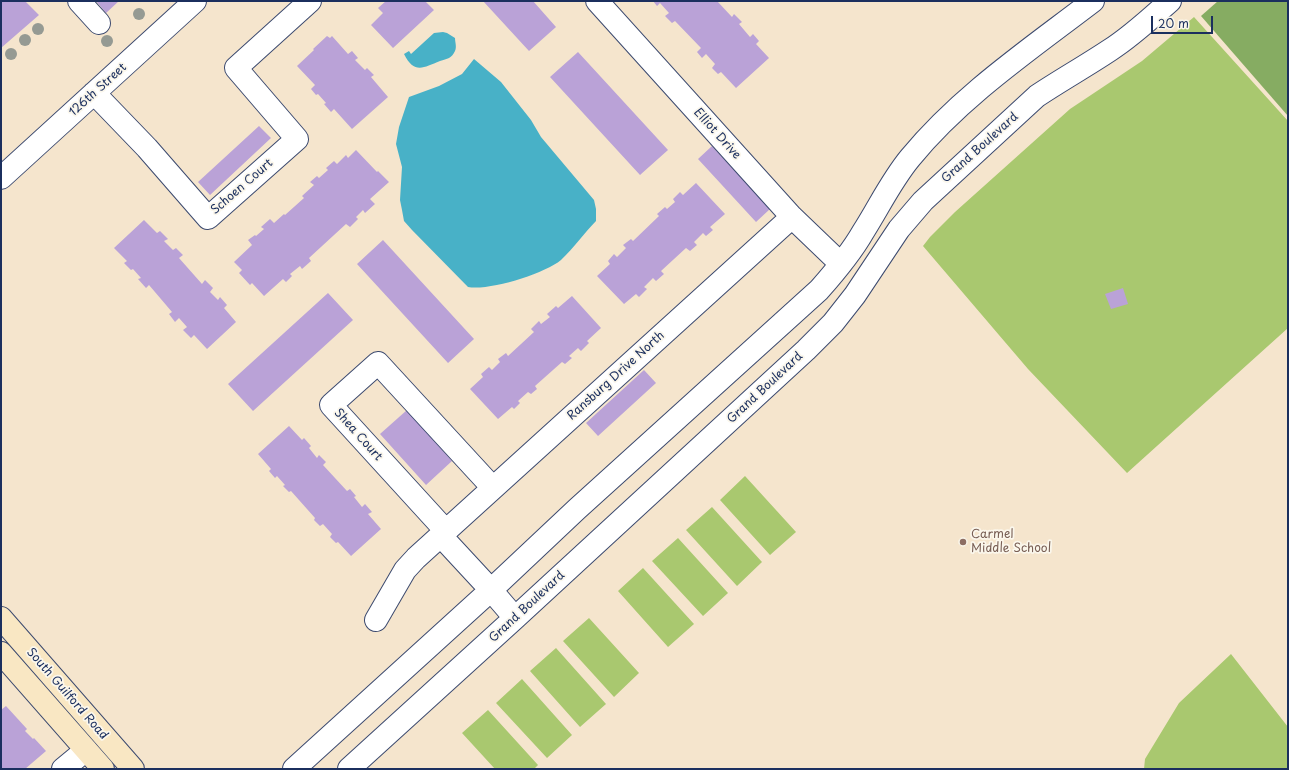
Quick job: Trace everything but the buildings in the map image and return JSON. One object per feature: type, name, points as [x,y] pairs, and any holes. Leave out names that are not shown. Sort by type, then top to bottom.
[{"type":"main road","name":"South Guilford Road","points":[[1,618],[133,769]]},
{"type":"main road","name":"South Guilford Road","points":[[1,653],[102,769]]},
{"type":"street","points":[[79,1],[99,23]]},
{"type":"street","name":"126th Street","points":[[1,178],[195,1]]},
{"type":"street","name":"Schoen Court","points":[[94,93],[147,148],[208,218],[297,139],[236,68],[310,1]]},
{"type":"street","name":"Elliot Drive","points":[[597,1],[792,217],[841,264]]},
{"type":"street","points":[[294,769],[491,590],[577,509],[819,290],[841,264],[864,232],[896,176],[928,137],[1000,72],[1093,1]]},
{"type":"street","name":"Grand Boulevard","points":[[349,769],[806,350],[833,323],[859,289],[899,229],[923,201],[944,180],[1037,96],[1054,84],[1111,50],[1170,1]]},
{"type":"street","name":"Ransburg Drive North","points":[[376,620],[405,570],[416,558],[792,217]]},
{"type":"street","name":"Shea Court","points":[[444,534],[331,405],[378,363],[493,488]]},
{"type":"street","points":[[444,534],[515,618]]},
{"type":"street","points":[[63,769],[86,750]]},
{"type":"green space","points":[[1218,1],[1288,1],[1288,116],[1201,16]]},
{"type":"green space","points":[[1194,17],[1288,121],[1288,328],[1127,473],[1028,369],[923,246],[955,212],[1070,109],[1142,61]]},
{"type":"green space","points":[[745,476],[796,532],[770,555],[720,500]]},
{"type":"green space","points":[[712,507],[762,562],[737,586],[686,530]]},
{"type":"green space","points":[[678,538],[728,593],[703,616],[652,561]]},
{"type":"green space","points":[[643,568],[694,624],[668,647],[618,591]]},
{"type":"green space","points":[[589,618],[639,673],[614,697],[563,641]]},
{"type":"green space","points":[[556,648],[606,704],[580,727],[530,671]]},
{"type":"green space","points":[[1231,654],[1288,727],[1288,769],[1144,769],[1145,759],[1179,703]]},
{"type":"green space","points":[[522,679],[572,735],[547,758],[496,703]]},
{"type":"green space","points":[[488,710],[538,765],[534,769],[495,769],[462,733]]},
{"type":"water","points":[[443,32],[455,38],[456,48],[451,57],[429,66],[419,68],[411,65],[404,54],[409,51],[411,54],[434,33]]},
{"type":"water","points":[[474,59],[501,82],[531,120],[541,137],[594,200],[596,209],[596,221],[561,260],[530,276],[502,284],[477,288],[468,287],[404,221],[400,200],[402,167],[396,144],[399,127],[409,97],[439,86],[462,74]]},
{"type":"place","name":"Carmel Middle School","points":[[963,542]]}]
